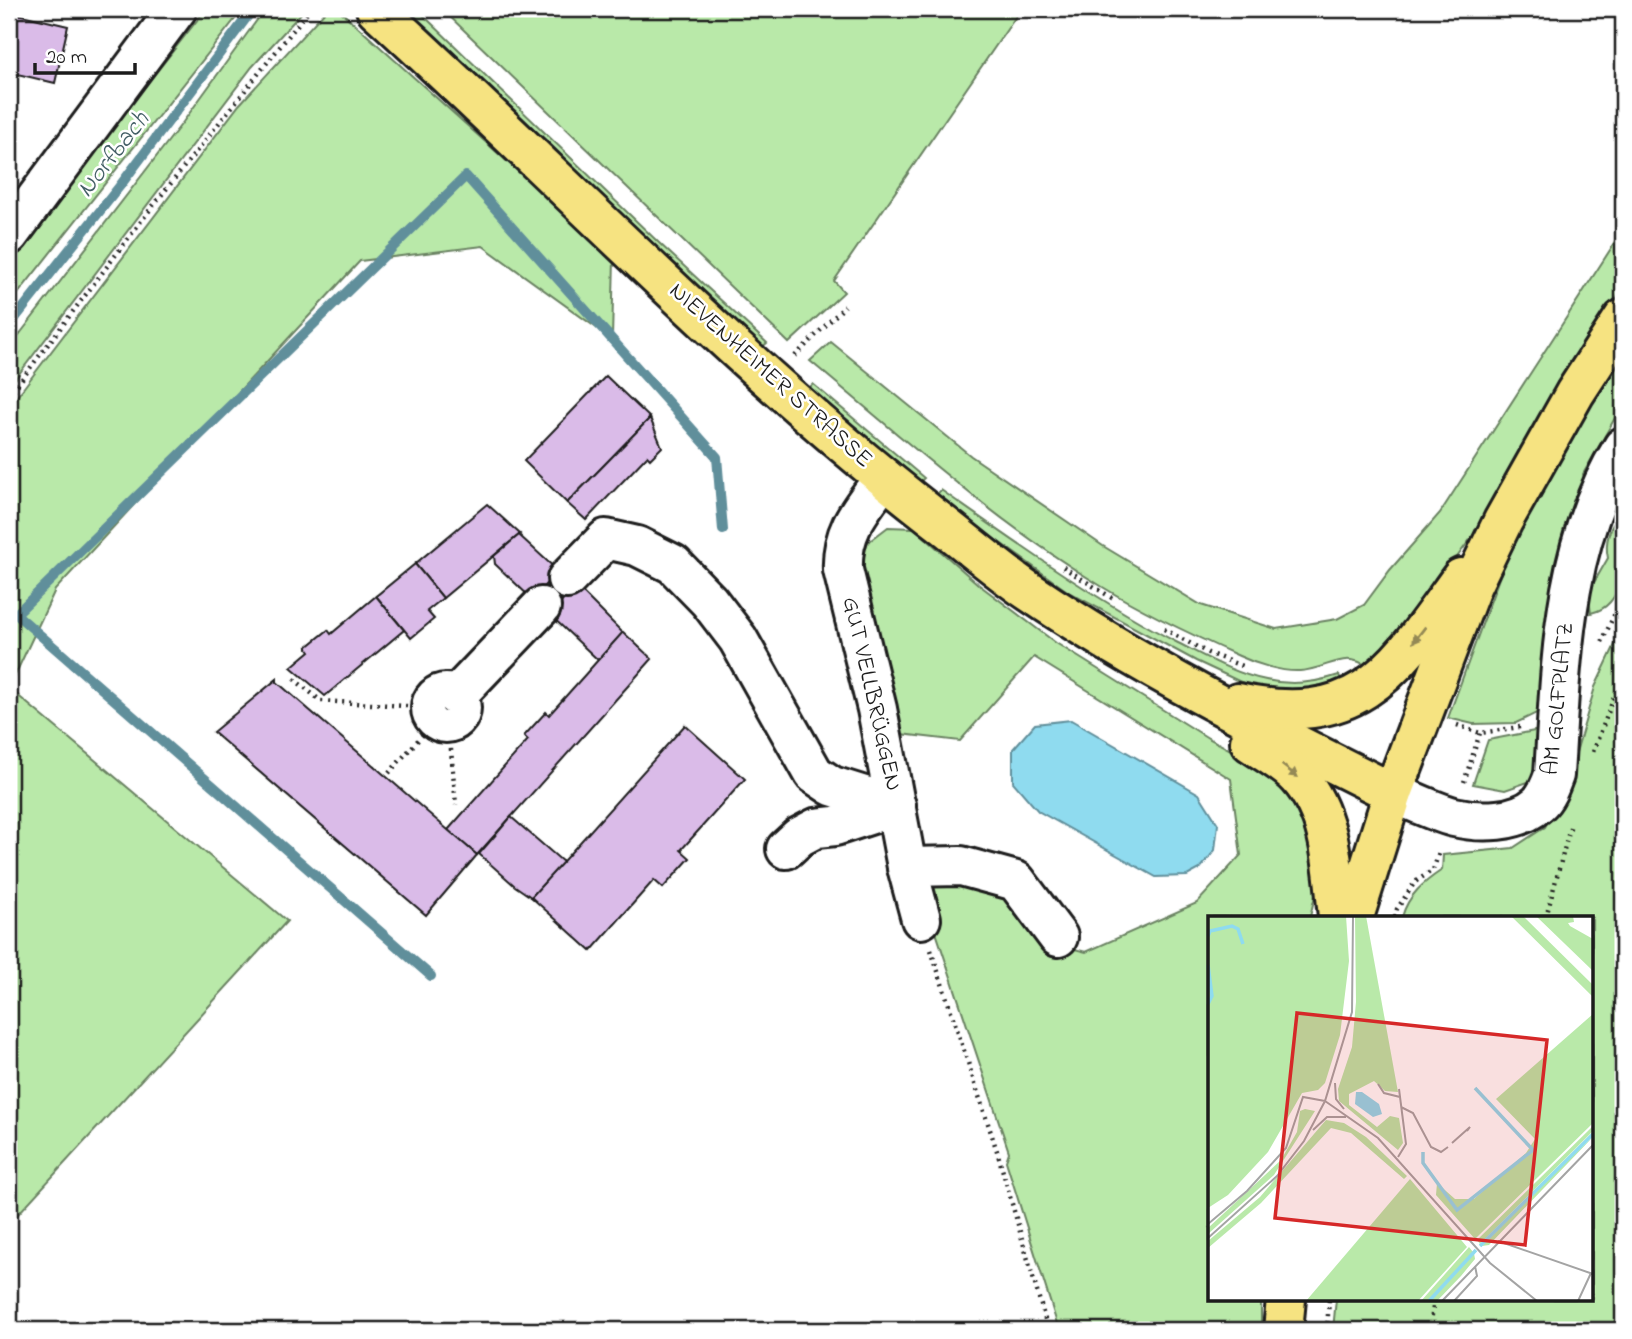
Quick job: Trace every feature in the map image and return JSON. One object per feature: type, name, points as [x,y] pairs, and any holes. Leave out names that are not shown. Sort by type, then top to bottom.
[{"type":"main road","name":"NIEVENHEIMER STRASSE","points":[[376,9],[770,382],[884,478],[1027,590],[1124,652],[1202,695]]},
{"type":"main road","points":[[1354,916],[1393,793],[1472,585],[1503,521],[1575,393],[1623,319]]},
{"type":"main road","points":[[1202,695],[1252,706],[1311,710],[1339,702],[1371,687],[1400,658],[1503,521]]},
{"type":"main road","points":[[1202,695],[1393,793]]},
{"type":"main road","points":[[1202,695],[1230,728],[1297,775],[1310,793],[1326,832],[1338,916]]},
{"type":"main road","points":[[1283,1330],[1286,1300]]},
{"type":"street","points":[[9,235],[177,9]]},
{"type":"street","name":"AM GOLFPLATZ","points":[[1393,793],[1452,817],[1497,820],[1527,811],[1539,803],[1548,790],[1554,775],[1568,604],[1575,565],[1598,493],[1623,447]]},
{"type":"street","name":"GUT VELLBRÜGGEN","points":[[884,478],[860,510],[846,535],[842,551],[842,570],[877,709],[907,867],[921,919]]},
{"type":"street","points":[[567,579],[606,539],[637,546],[673,564],[709,601],[738,639],[814,774],[832,786],[896,807]]},
{"type":"street","points":[[443,712],[541,607]]},
{"type":"street","points":[[786,849],[799,837],[816,828],[835,826],[896,807]]},
{"type":"street","points":[[907,867],[961,866],[1016,881],[1058,937]]},
{"type":"path","points":[[9,396],[152,207],[310,9]]},
{"type":"path","points":[[770,382],[845,306]]},
{"type":"path","points":[[1057,563],[1123,605]]},
{"type":"path","points":[[1155,624],[1208,653],[1253,671]]},
{"type":"path","points":[[294,679],[321,701],[443,712]]},
{"type":"path","points":[[388,773],[443,712]]},
{"type":"path","points":[[443,712],[456,805]]},
{"type":"path","points":[[1423,714],[1480,733],[1525,726],[1558,712]]},
{"type":"path","points":[[921,919],[998,1151],[1048,1330]]},
{"type":"path","points":[[1327,1330],[1329,1300]]},
{"type":"path","points":[[1430,1330],[1434,1300]]},
{"type":"green space","points":[[206,9],[243,9],[9,305],[9,260]]},
{"type":"green space","points":[[265,9],[305,9],[252,67],[9,387],[9,348],[183,122]]},
{"type":"green space","points":[[327,9],[338,9],[614,258],[612,339],[483,246],[360,261],[55,590],[9,688],[9,407],[239,105]]},
{"type":"green space","points":[[402,9],[416,9],[424,16],[659,243],[767,343],[760,349]]},
{"type":"green space","points":[[442,9],[1021,9],[834,281],[844,292],[789,343]]},
{"type":"green space","points":[[1623,230],[1623,288],[1536,423],[1474,534],[1427,598],[1370,668],[1352,660],[1300,671],[1269,667],[1221,648],[1135,605],[1024,535],[916,450],[810,361],[831,342],[971,456],[1103,546],[1201,605],[1276,629],[1337,619],[1364,605],[1390,570],[1440,513]]},
{"type":"green space","points":[[1623,351],[1623,404],[1583,474],[1585,480],[1554,572],[1546,648],[1547,708],[1516,723],[1473,724],[1448,718],[1510,548],[1537,491]]},
{"type":"green space","points":[[813,384],[924,478],[918,484],[806,391]]},
{"type":"green space","points":[[941,490],[1086,589],[1147,626],[1210,659],[1243,674],[1266,680],[1303,683],[1339,675],[1343,685],[1325,690],[1269,692],[1196,661],[1070,593],[935,496]]},
{"type":"green space","points":[[1623,511],[1624,555],[1619,585],[1613,598],[1604,607],[1591,613],[1588,593],[1608,558],[1609,533]]},
{"type":"green space","points":[[888,527],[914,528],[978,584],[1056,643],[1208,738],[1276,774],[1298,802],[1319,878],[1310,916],[1208,916],[1208,1300],[1261,1300],[1261,1330],[1059,1330],[1006,1161],[1009,1152],[925,899],[931,884],[972,875],[1013,895],[1048,942],[1086,952],[1197,903],[1241,855],[1231,779],[1034,657],[960,741],[901,734],[859,574],[867,543]]},
{"type":"green space","points":[[1623,628],[1623,1330],[1333,1330],[1336,1300],[1594,1300],[1594,916],[1402,916],[1408,902],[1418,890],[1442,870],[1443,855],[1513,848],[1545,827],[1568,780],[1595,687]]},
{"type":"green space","points":[[9,688],[287,921],[9,1224]]},
{"type":"green space","points":[[1545,729],[1545,758],[1531,781],[1505,790],[1473,784],[1488,740]]},
{"type":"water","points":[[1071,720],[1199,794],[1218,824],[1215,850],[1200,869],[1187,876],[1156,877],[1038,811],[1013,782],[1013,749],[1035,724]]},
{"type":"building","points":[[9,12],[68,26],[55,83],[9,72]]},
{"type":"building","points":[[606,376],[650,418],[567,503],[524,461]]},
{"type":"building","points":[[650,418],[662,447],[650,459],[647,456],[586,520],[567,503]]},
{"type":"building","points":[[487,504],[520,534],[443,598],[415,564]]},
{"type":"building","points":[[519,535],[558,571],[532,599],[495,564],[494,556]]},
{"type":"building","points":[[415,564],[443,598],[427,611],[434,619],[411,638],[376,596]]},
{"type":"building","points":[[576,586],[623,633],[598,660],[550,615]]},
{"type":"building","points":[[376,596],[404,630],[325,696],[291,667],[310,651],[307,647],[328,630],[331,634]]},
{"type":"building","points":[[623,632],[652,659],[477,855],[448,830],[528,740],[524,736],[546,712],[549,715]]},
{"type":"building","points":[[277,679],[277,682],[477,855],[426,915],[213,732]]},
{"type":"building","points":[[685,725],[745,779],[681,850],[690,858],[663,888],[654,880],[591,951],[531,897]]},
{"type":"building","points":[[511,817],[563,862],[531,897],[479,854]]},
{"type":"waterway","name":"Norfbach","points":[[9,326],[119,187],[253,9]]},
{"type":"waterway","points":[[431,976],[16,614],[466,176],[717,457],[723,530]]}]
